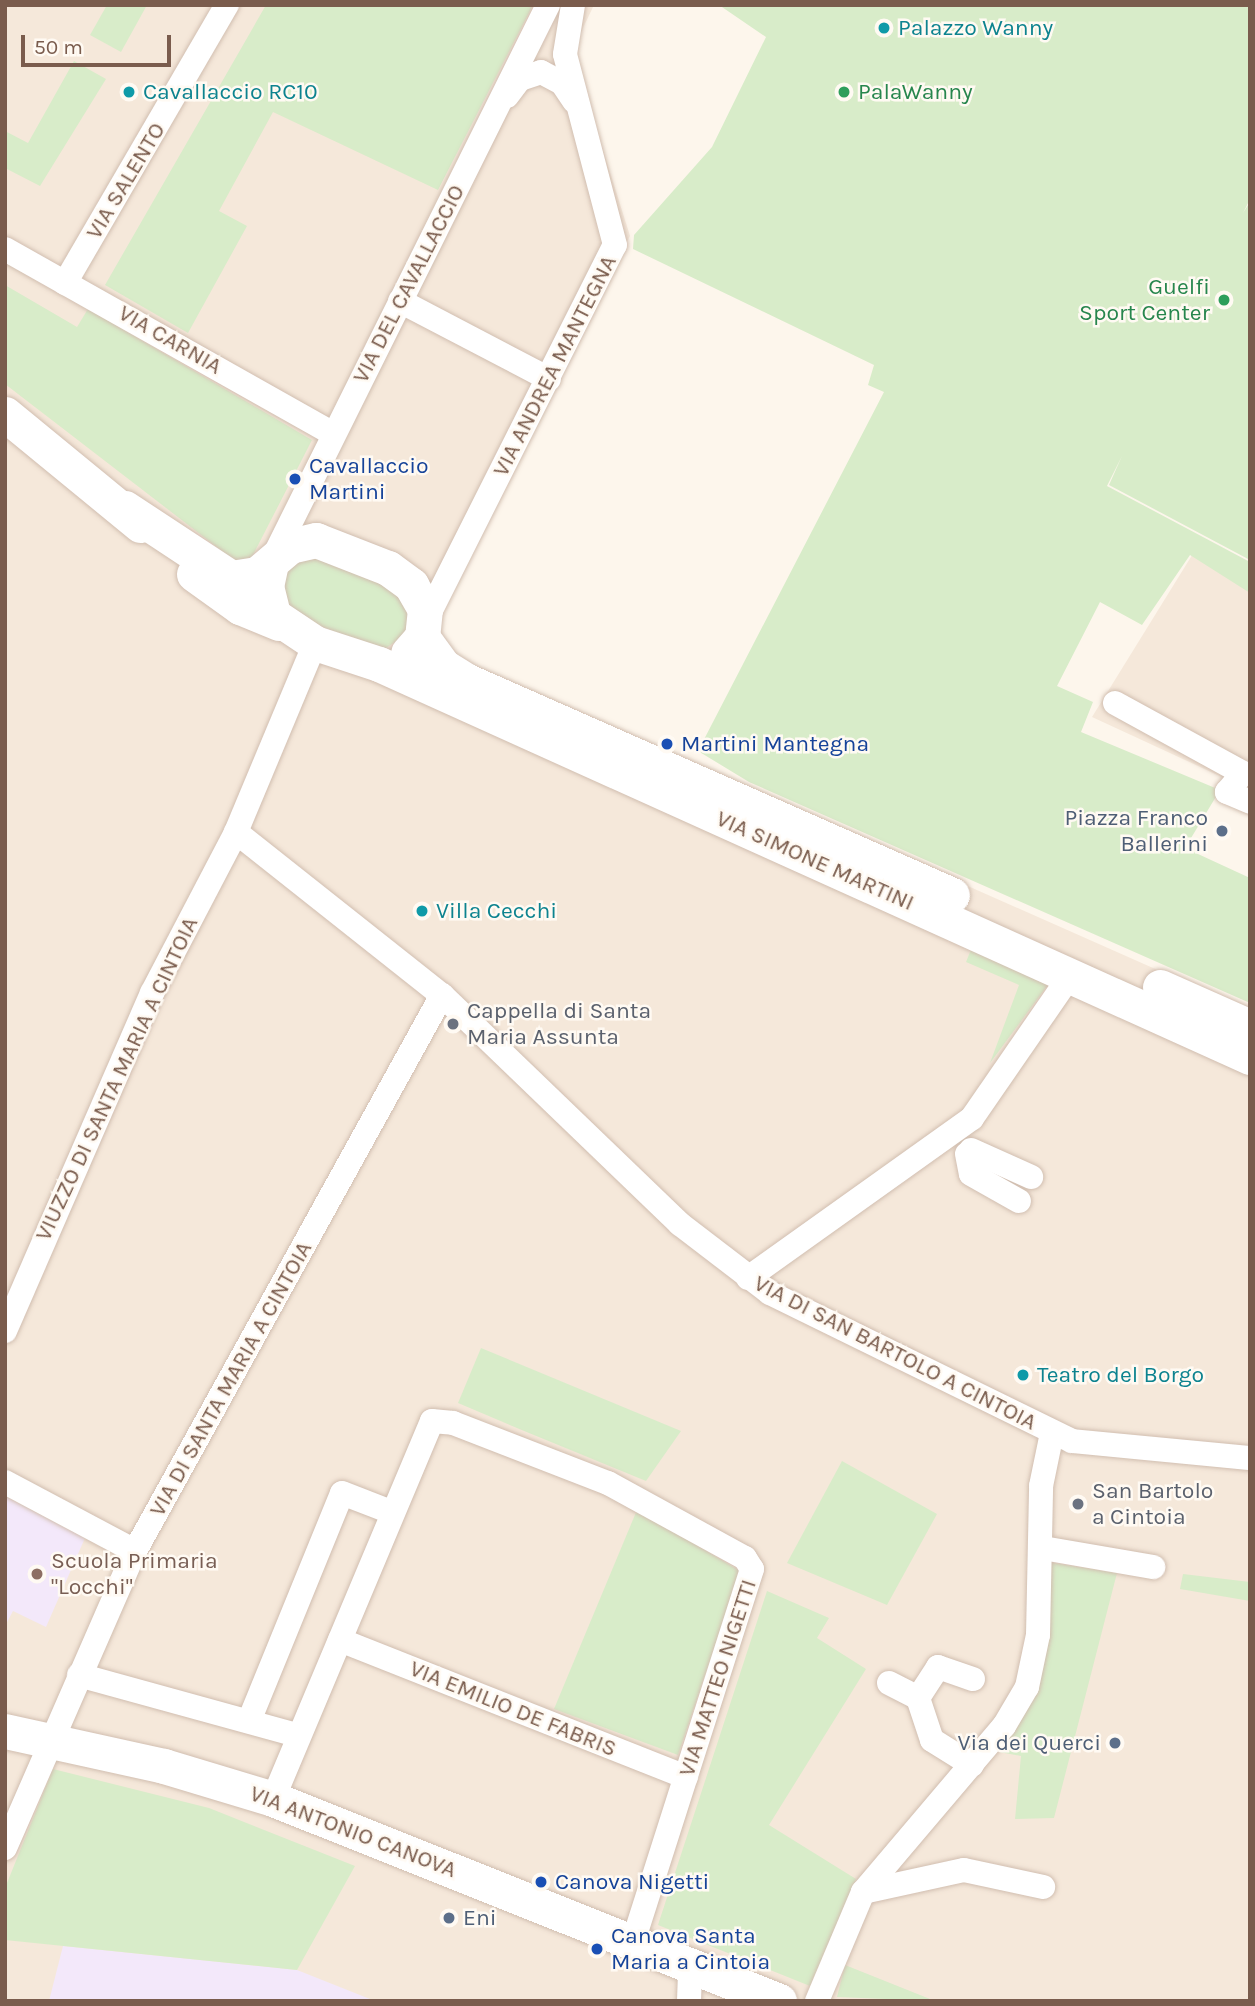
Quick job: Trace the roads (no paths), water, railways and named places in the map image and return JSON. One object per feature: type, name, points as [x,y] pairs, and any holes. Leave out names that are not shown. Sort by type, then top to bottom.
[{"type":"street","name":"VIA SALENTO","points":[[65,283],[228,5]]},
{"type":"street","name":"VIA DEL CAVALLACCIO","points":[[271,563],[548,5]]},
{"type":"street","name":"VIA ANDREA MANTEGNA","points":[[423,629],[616,239],[575,101],[564,39],[573,5]]},
{"type":"street","name":"VIA ANDREA MANTEGNA","points":[[490,123],[516,82],[529,74],[553,76],[575,101]]},
{"type":"street","name":"VIA CARNIA","points":[[5,249],[333,434]]},
{"type":"street","points":[[400,301],[549,379]]},
{"type":"street","name":"VIA SIMONE MARTINI","points":[[5,414],[124,508],[224,597],[315,643],[379,664],[1072,973],[1250,1057]]},
{"type":"street","name":"VIA SIMONE MARTINI","points":[[124,508],[226,576],[251,577],[296,543],[328,541],[404,578],[423,603],[423,629],[437,660],[467,681],[1250,1027]]},
{"type":"street","points":[[271,563],[266,592],[279,623]]},
{"type":"street","points":[[379,664],[403,657],[423,629]]},
{"type":"street","points":[[236,832],[315,643]]},
{"type":"street","points":[[1115,703],[1243,773],[1227,792],[1250,802]]},
{"type":"street","name":"VIA DI SAN BARTOLO A CINTOIA","points":[[236,832],[442,995],[623,1172],[748,1278],[1052,1433],[1113,1449],[1250,1458]]},
{"type":"street","name":"VIUZZO DI SANTA MARIA A CINTOIA","points":[[5,1331],[152,993],[236,832]]},
{"type":"street","points":[[748,1278],[972,1118],[1072,973]]},
{"type":"street","name":"VIA DI SANTA MARIA A CINTOIA","points":[[5,1848],[49,1740],[135,1551],[442,995]]},
{"type":"street","points":[[972,1118],[969,1152],[971,1174],[1019,1201]]},
{"type":"street","points":[[940,1140],[948,1155],[969,1152],[1031,1177]]},
{"type":"street","name":"VIA MATTEO NIGETTI","points":[[273,1799],[297,1735],[340,1640],[429,1425],[443,1420],[620,1488],[745,1558],[752,1578],[633,1942]]},
{"type":"street","points":[[817,2001],[863,1892],[972,1765],[1027,1688],[1038,1635],[1043,1548],[1041,1486],[1052,1433]]},
{"type":"street","points":[[5,1482],[135,1551]]},
{"type":"street","points":[[249,1721],[342,1493],[391,1512]]},
{"type":"street","points":[[1043,1548],[1153,1567]]},
{"type":"street","name":"VIA EMILIO DE FABRIS","points":[[340,1640],[686,1777]]},
{"type":"street","points":[[918,1698],[938,1667],[973,1679]]},
{"type":"street","points":[[79,1675],[297,1735]]},
{"type":"street","points":[[889,1683],[918,1698],[932,1740],[972,1765]]},
{"type":"street","name":"VIA ANTONIO CANOVA","points":[[5,1731],[273,1799],[779,2001]]},
{"type":"street","points":[[863,1892],[964,1870],[1043,1887]]},
{"type":"street","points":[[689,2001],[690,1965]]},
{"type":"place","name":"Palazzo Wanny","points":[[884,28]]},
{"type":"place","name":"Cavallaccio RC10","points":[[129,92]]},
{"type":"place","name":"PalaWanny","points":[[844,92]]},
{"type":"place","name":"Guelfi Sport Center","points":[[1224,300]]},
{"type":"place","name":"Cavallaccio Martini","points":[[295,479]]},
{"type":"place","name":"Martini Mantegna","points":[[667,744]]},
{"type":"place","name":"Piazza Franco Ballerini","points":[[1222,831]]},
{"type":"place","name":"Villa Cecchi","points":[[422,911]]},
{"type":"place","name":"Cappella di Santa Maria Assunta","points":[[453,1024]]},
{"type":"place","name":"Teatro del Borgo","points":[[1023,1375]]},
{"type":"place","name":"San Bartolo a Cintoia","points":[[1078,1504]]},
{"type":"place","name":"Scuola Primaria \"Locchi\"","points":[[37,1574]]},
{"type":"place","name":"Via dei Querci","points":[[1115,1743]]},
{"type":"place","name":"Canova Nigetti","points":[[541,1882]]},
{"type":"place","name":"Eni","points":[[449,1918]]},
{"type":"place","name":"Canova Santa Maria a Cintoia","points":[[597,1949]]}]
